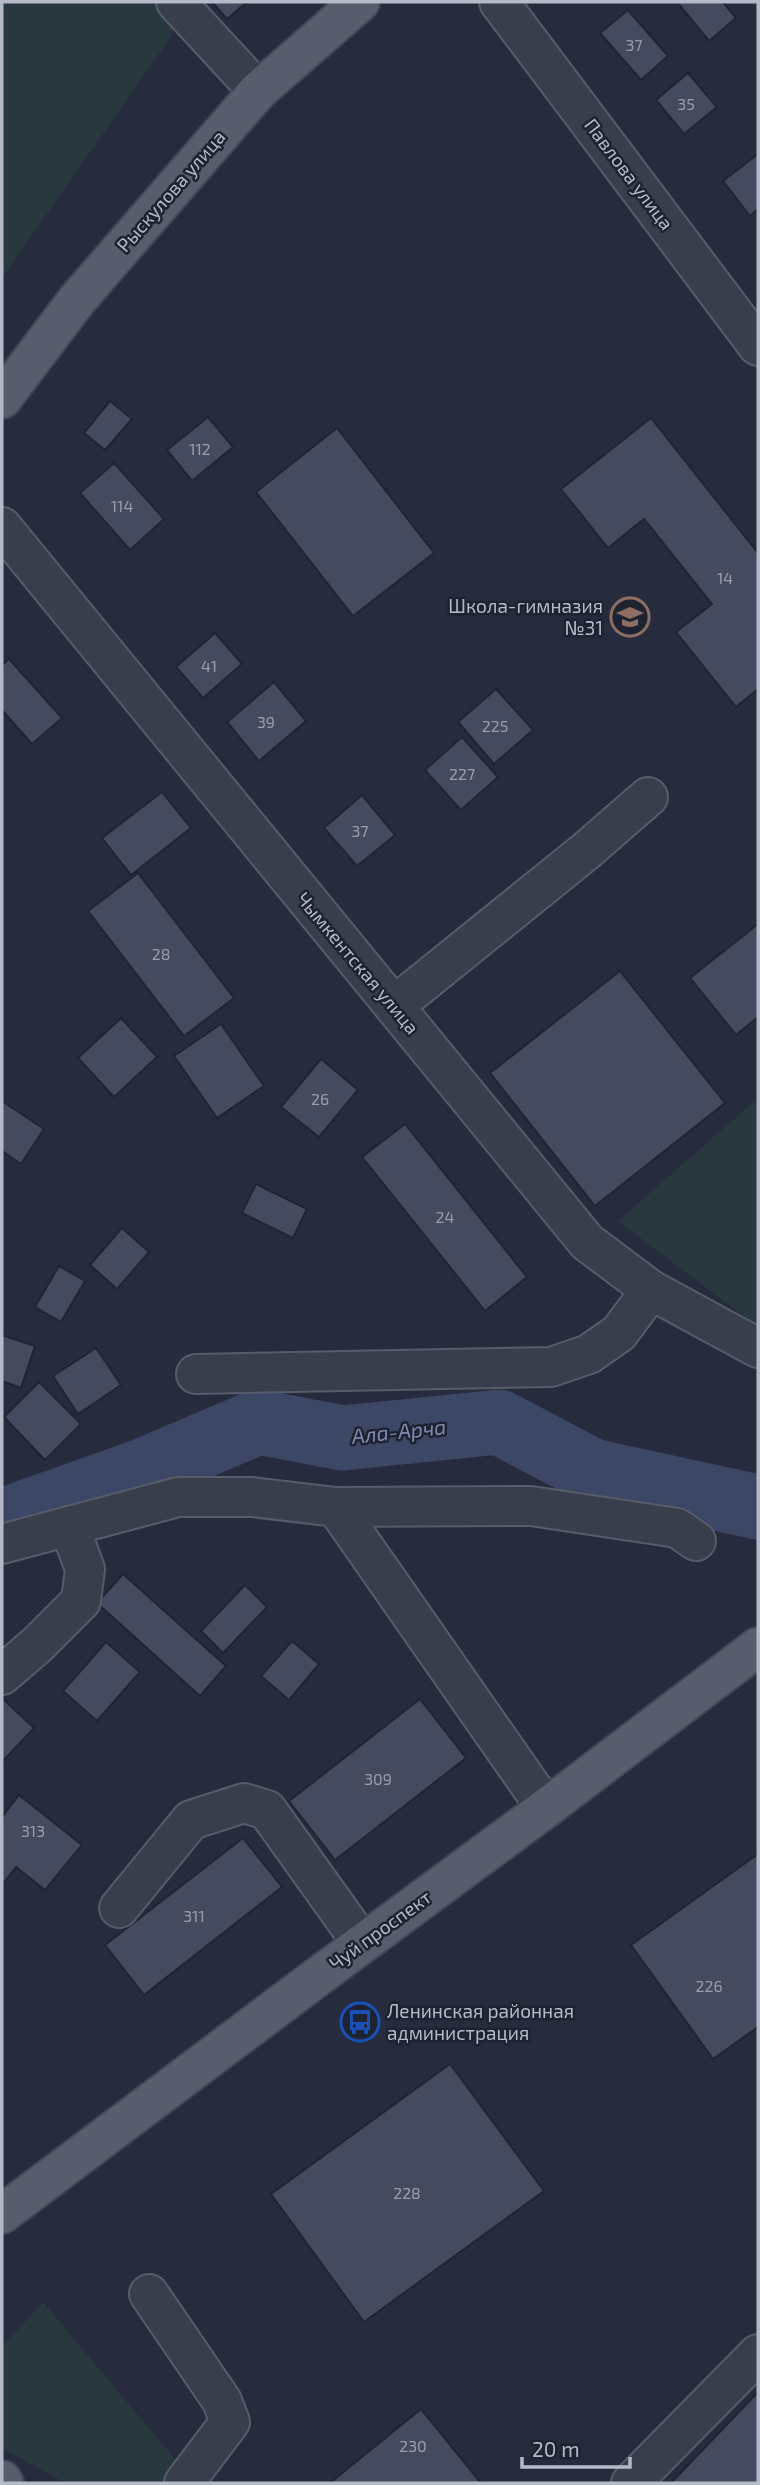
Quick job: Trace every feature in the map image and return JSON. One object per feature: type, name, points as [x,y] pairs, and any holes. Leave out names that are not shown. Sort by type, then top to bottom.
[{"type":"main road","name":"Рыскулова улица","points":[[2,399],[77,300],[258,91],[359,2]]},
{"type":"main road","name":"Чуй проспект","points":[[3,2215],[758,1647]]},
{"type":"street","points":[[176,2],[258,91]]},
{"type":"street","name":"Павлова улица","points":[[499,2],[758,346]]},
{"type":"street","name":"Чымкентская улица","points":[[2,527],[587,1242],[651,1290],[758,1349]]},
{"type":"street","points":[[394,1006],[586,851],[648,797]]},
{"type":"street","points":[[196,1374],[551,1367],[589,1354],[618,1332],[651,1290]]},
{"type":"street","points":[[2,1544],[178,1497],[252,1497],[335,1507],[531,1506],[664,1525],[677,1528],[696,1541]]},
{"type":"street","points":[[335,1507],[546,1808]]},
{"type":"street","points":[[2,1675],[81,1601],[85,1569],[69,1526]]},
{"type":"street","points":[[119,1908],[191,1820],[244,1803],[267,1810],[362,1943]]},
{"type":"street","points":[[149,2294],[222,2400],[230,2422],[184,2483]]},
{"type":"street","points":[[631,2483],[758,2354]]},
{"type":"shaded area","points":[[2,2],[162,2],[182,21],[2,278]]},
{"type":"shaded area","points":[[758,1098],[758,1327],[618,1221]]},
{"type":"shaded area","points":[[43,2302],[195,2483],[65,2483],[2,2448],[2,2347]]},
{"type":"building","points":[[212,2],[247,2],[227,19]]},
{"type":"building","points":[[677,2],[723,2],[736,18],[709,41]]},
{"type":"building","points":[[628,10],[668,56],[641,80],[600,33]]},
{"type":"building","points":[[688,73],[717,107],[684,134],[656,100]]},
{"type":"building","points":[[758,154],[758,209],[750,216],[723,181]]},
{"type":"building","points":[[110,401],[132,419],[105,450],[84,433]]},
{"type":"building","points":[[208,417],[233,447],[192,481],[167,450]]},
{"type":"building","points":[[651,418],[758,553],[758,689],[736,707],[676,632],[712,604],[644,519],[608,548],[561,489]]},
{"type":"building","points":[[337,428],[434,553],[353,616],[256,492]]},
{"type":"building","points":[[114,463],[164,519],[130,550],[80,493]]},
{"type":"building","points":[[215,633],[242,664],[203,698],[176,667]]},
{"type":"building","points":[[9,659],[62,718],[32,744],[2,710],[2,665]]},
{"type":"building","points":[[274,682],[306,721],[259,761],[227,722]]},
{"type":"building","points":[[496,689],[533,730],[494,764],[458,722]]},
{"type":"building","points":[[462,737],[498,777],[461,810],[425,770]]},
{"type":"building","points":[[162,792],[191,828],[131,875],[102,838]]},
{"type":"building","points":[[362,795],[395,835],[357,866],[324,828]]},
{"type":"building","points":[[138,873],[234,998],[184,1036],[88,911]]},
{"type":"building","points":[[758,924],[758,1017],[736,1035],[690,978]]},
{"type":"building","points":[[620,971],[725,1103],[595,1206],[490,1073]]},
{"type":"building","points":[[121,1018],[157,1057],[114,1097],[78,1058]]},
{"type":"building","points":[[221,1024],[264,1086],[217,1118],[174,1056]]},
{"type":"building","points":[[321,1059],[358,1090],[319,1137],[281,1107]]},
{"type":"building","points":[[2,1101],[44,1129],[21,1164],[2,1151]]},
{"type":"building","points":[[405,1124],[527,1277],[485,1311],[362,1157]]},
{"type":"building","points":[[256,1184],[307,1209],[293,1238],[242,1213]]},
{"type":"building","points":[[122,1228],[149,1252],[117,1289],[90,1265]]},
{"type":"building","points":[[59,1266],[85,1281],[61,1322],[35,1307]]},
{"type":"building","points":[[2,1335],[35,1346],[21,1388],[2,1381]]},
{"type":"building","points":[[96,1348],[121,1385],[78,1414],[53,1376]]},
{"type":"building","points":[[39,1382],[81,1424],[45,1460],[4,1417]]},
{"type":"building","points":[[123,1574],[226,1666],[200,1696],[97,1603]]},
{"type":"building","points":[[245,1585],[267,1607],[223,1653],[201,1631]]},
{"type":"building","points":[[292,1641],[319,1664],[289,1700],[261,1676]]},
{"type":"building","points":[[106,1642],[140,1672],[97,1721],[63,1691]]},
{"type":"building","points":[[2,1698],[34,1728],[2,1762]]},
{"type":"building","points":[[420,1699],[466,1758],[335,1860],[289,1801]]},
{"type":"building","points":[[19,1795],[82,1845],[45,1890],[16,1867],[2,1885],[2,1817]]},
{"type":"building","points":[[243,1838],[282,1887],[144,1995],[105,1945]]},
{"type":"building","points":[[758,1854],[758,2027],[713,2059],[631,1945]]},
{"type":"building","points":[[450,2064],[544,2191],[364,2322],[271,2194]]},
{"type":"building","points":[[758,2392],[758,2483],[671,2483]]},
{"type":"building","points":[[421,2409],[481,2483],[330,2483]]},
{"type":"waterway","name":"Ала-Арча","points":[[2,1521],[145,1470],[258,1422],[343,1438],[499,1422],[592,1471],[758,1507]]},
{"type":"place","name":"Школа-гимназия №31","points":[[630,617]]},
{"type":"place","name":"Ленинская районная администрация","points":[[360,2022]]}]
